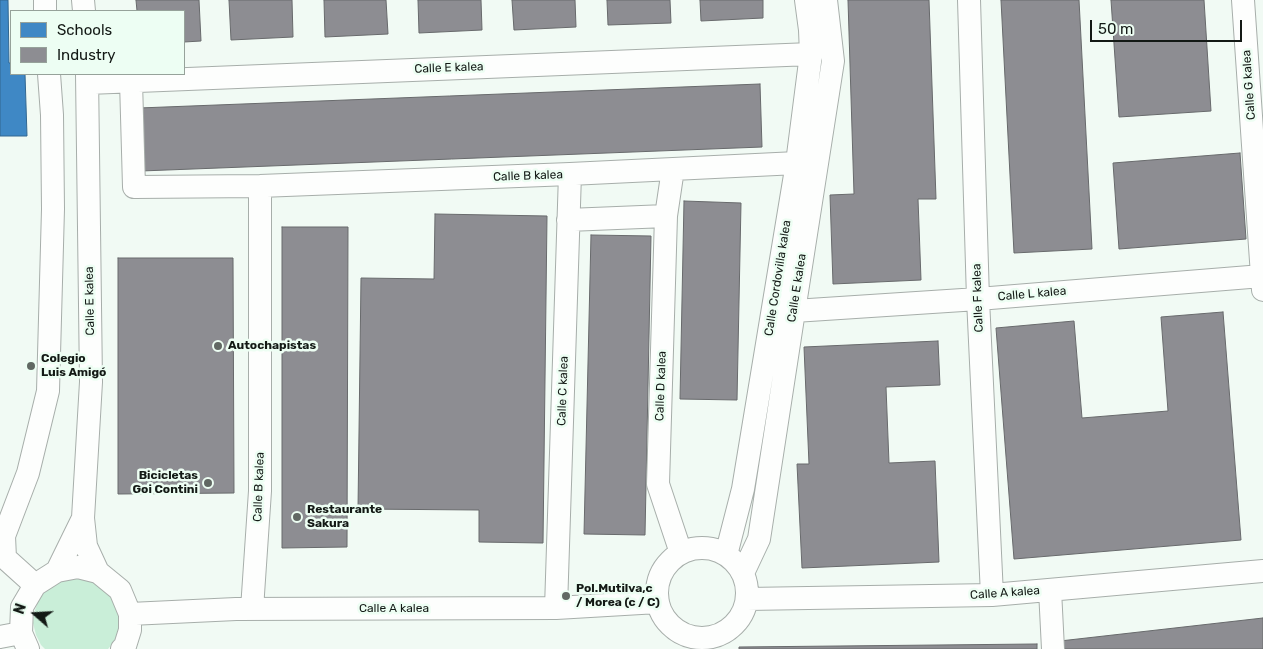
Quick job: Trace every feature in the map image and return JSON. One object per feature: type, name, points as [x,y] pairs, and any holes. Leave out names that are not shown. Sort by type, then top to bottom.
[{"type":"street","name":"Calle Cordovilla kalea","points":[[726,555],[783,308],[797,163],[811,54],[806,0]]},
{"type":"street","name":"Calle E kalea","points":[[743,573],[760,539],[783,308],[833,61],[826,0]]},
{"type":"street","name":"Calle F kalea","points":[[969,0],[978,299],[992,595]]},
{"type":"street","name":"Calle G kalea","points":[[1243,0],[1262,283]]},
{"type":"street","name":"Calle E kalea","points":[[83,518],[91,382],[88,78],[131,81],[811,54]]},
{"type":"street","points":[[35,585],[5,558],[2,542],[28,474],[35,425],[48,392],[41,373],[53,209],[52,115],[49,75]]},
{"type":"street","name":"Calle B kalea","points":[[131,81],[134,187],[260,186],[797,163]]},
{"type":"street","name":"Calle D kalea","points":[[673,169],[666,216],[658,484],[681,553]]},
{"type":"street","name":"Calle C kalea","points":[[556,608],[570,174]]},
{"type":"street","name":"Calle B kalea","points":[[252,609],[260,491],[260,186]]},
{"type":"street","points":[[568,220],[666,216]]},
{"type":"street","name":"Calle L kalea","points":[[783,308],[1262,283]]},
{"type":"street","points":[[57,570],[83,518]]},
{"type":"street","points":[[83,518],[86,546],[98,572]]},
{"type":"street","points":[[696,548],[712,549],[726,555],[736,563],[743,573],[747,586],[747,599],[743,612],[736,623],[713,643],[684,634],[672,626],[663,615],[658,602],[658,582],[666,565],[681,553],[696,548]]},
{"type":"street","points":[[17,640],[22,607],[35,585],[57,570],[78,567],[98,572],[120,590],[130,614],[130,630],[126,646],[122,649]]},
{"type":"street","name":"Calle A kalea","points":[[747,599],[992,595],[1263,571]]},
{"type":"street","points":[[1050,590],[1053,649]]},
{"type":"street","name":"Calle A kalea","points":[[130,614],[252,609],[556,608],[658,602]]},
{"type":"green space","points":[[81,578],[92,581],[112,596],[117,607],[119,619],[118,631],[114,642],[108,649],[45,649],[36,635],[33,623],[39,599],[47,589],[57,582]]},
{"type":"building: Schools","points":[[0,0],[8,0],[10,75],[25,75],[27,136],[0,136]]},
{"type":"building: Industry","points":[[136,0],[199,0],[201,41],[185,42],[185,10],[137,10]]},
{"type":"building: Industry","points":[[229,0],[292,0],[293,37],[231,40]]},
{"type":"building: Industry","points":[[324,0],[386,0],[388,34],[325,37]]},
{"type":"building: Industry","points":[[418,0],[481,0],[482,30],[419,33]]},
{"type":"building: Industry","points":[[512,0],[575,0],[576,27],[514,30]]},
{"type":"building: Industry","points":[[607,0],[670,0],[671,23],[608,25]]},
{"type":"building: Industry","points":[[700,0],[763,0],[763,18],[701,21]]},
{"type":"building: Industry","points":[[848,0],[929,0],[936,199],[918,199],[921,280],[833,284],[830,195],[854,194]]},
{"type":"building: Industry","points":[[1001,0],[1079,0],[1092,249],[1014,253]]},
{"type":"building: Industry","points":[[1111,0],[1204,0],[1211,111],[1119,117]]},
{"type":"building: Industry","points":[[760,84],[762,147],[141,171],[139,108]]},
{"type":"building: Industry","points":[[1240,153],[1246,239],[1119,249],[1113,163]]},
{"type":"building: Industry","points":[[684,201],[741,203],[737,400],[680,399]]},
{"type":"building: Industry","points":[[435,214],[547,216],[543,543],[479,542],[479,510],[358,509],[361,278],[434,279]]},
{"type":"building: Industry","points":[[282,227],[348,227],[347,547],[282,548]]},
{"type":"building: Industry","points":[[591,235],[651,236],[645,535],[584,534]]},
{"type":"building: Industry","points":[[118,258],[233,258],[234,493],[118,494]]},
{"type":"building: Industry","points":[[1223,312],[1241,540],[1014,559],[996,328],[1074,321],[1082,418],[1168,411],[1161,317]]},
{"type":"building: Industry","points":[[938,341],[940,385],[886,387],[889,463],[935,461],[939,562],[802,568],[797,464],[809,464],[804,347]]},
{"type":"building: Industry","points":[[1263,618],[1263,649],[1061,649],[1060,641]]},
{"type":"building: Industry","points":[[1037,644],[1037,649],[739,649],[739,647]]},
{"type":"place","name":"Autochapistas","points":[[218,346]]},
{"type":"place","name":"Colegio Luis Amigó","points":[[31,366]]},
{"type":"place","name":"Bicicletas Goi Contini","points":[[208,483]]},
{"type":"place","name":"Restaurante Sakura","points":[[297,517]]},
{"type":"place","name":"Pol.Mutilva,c / Morea (c / C)","points":[[566,596]]}]
